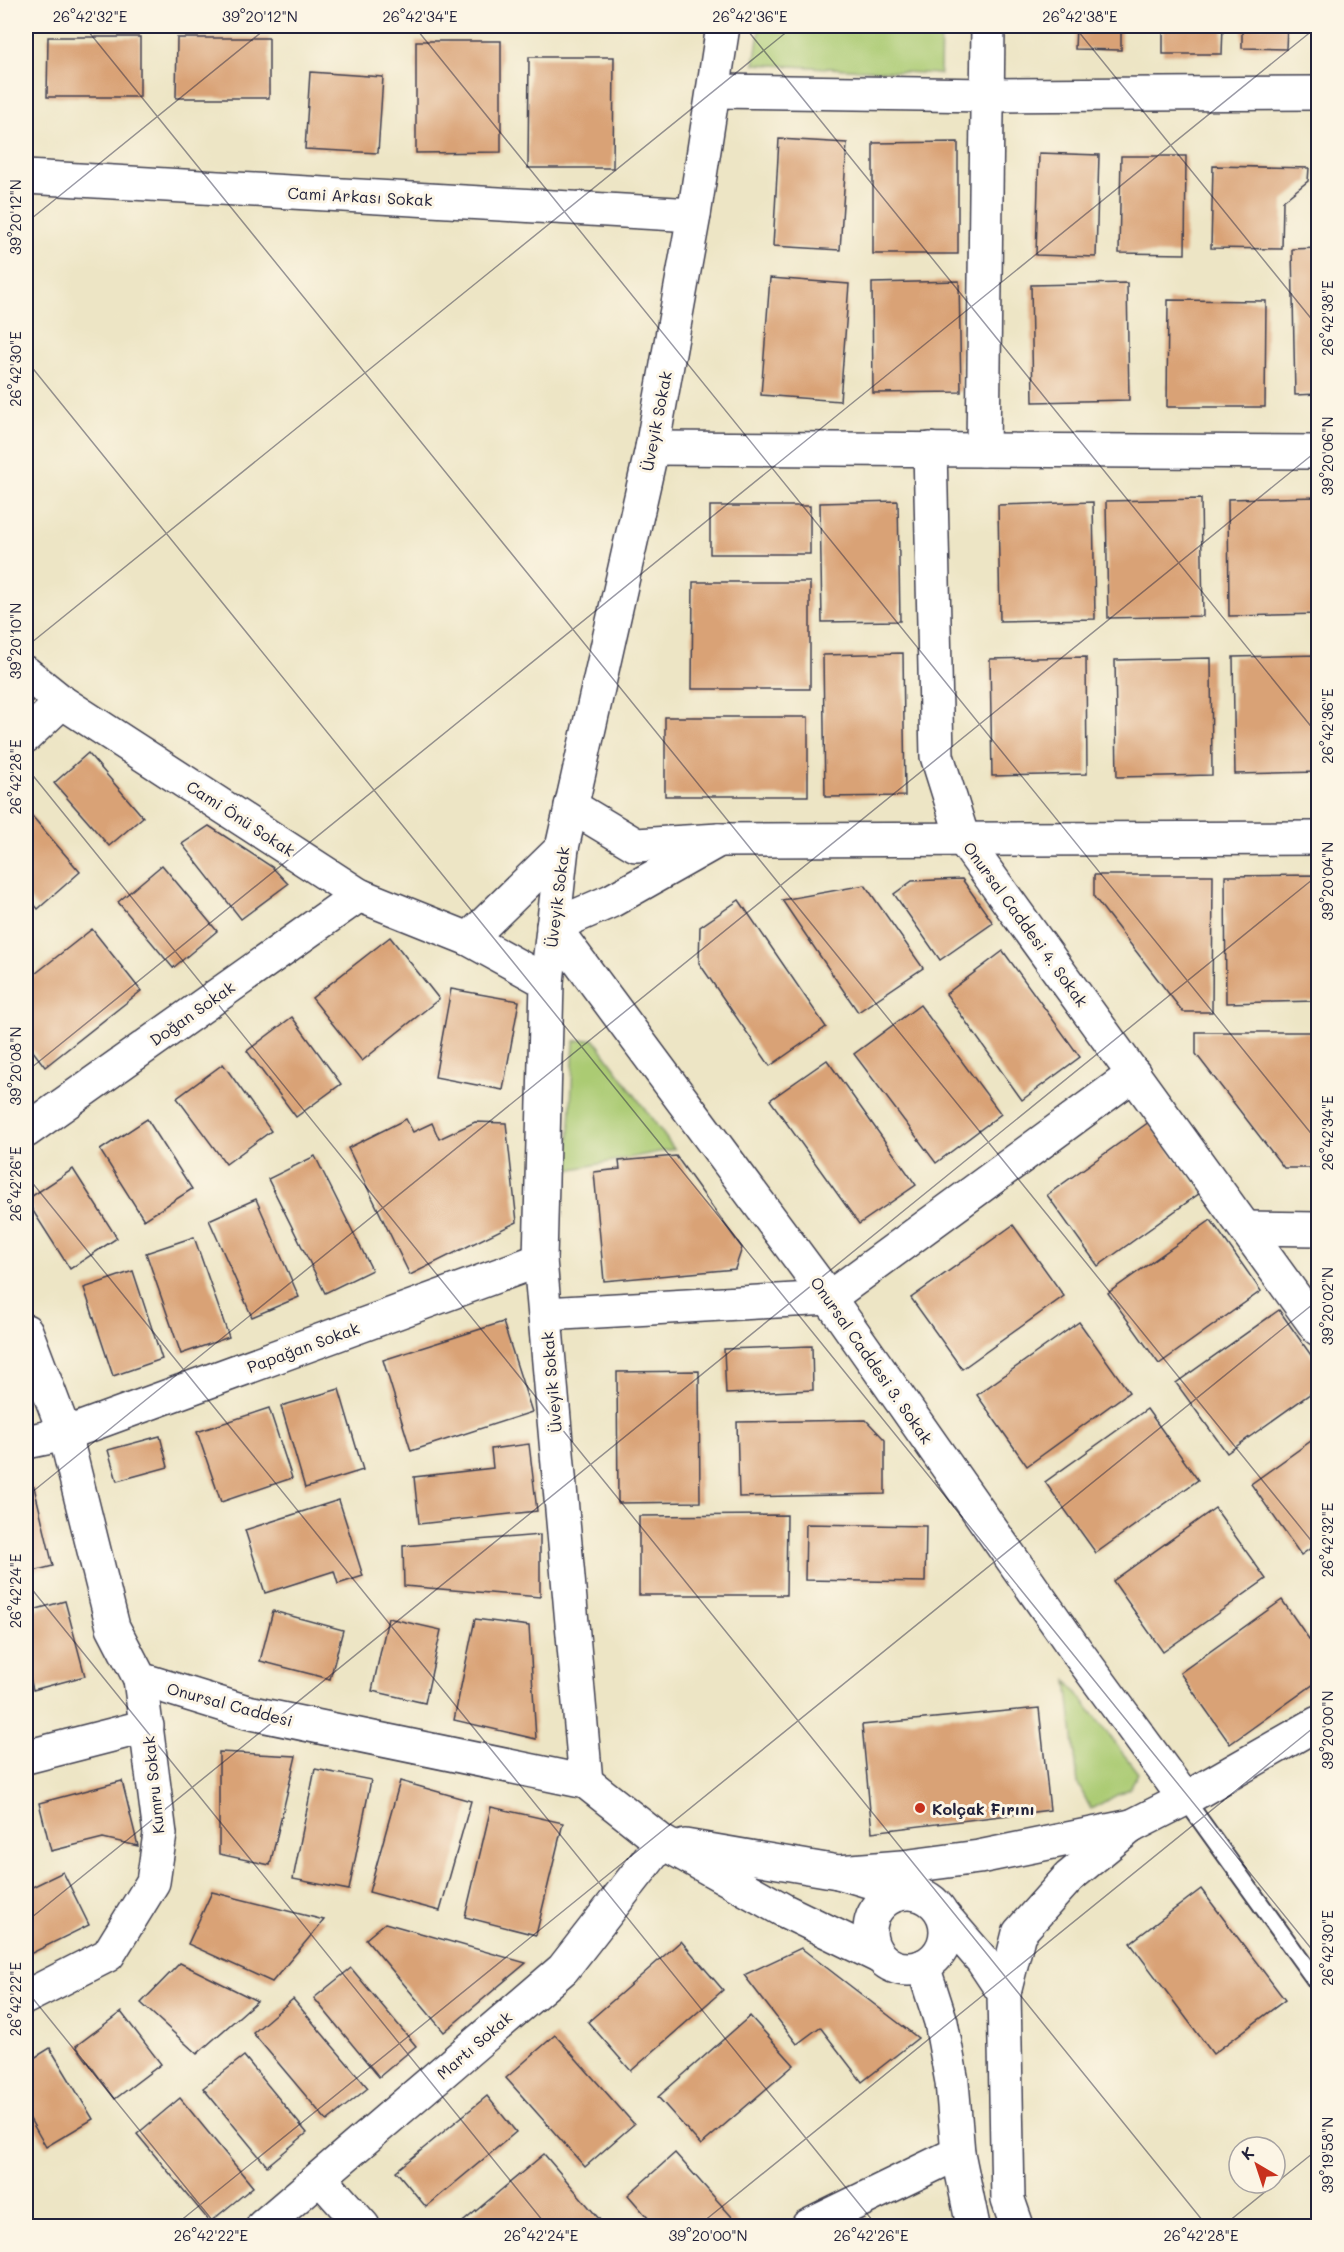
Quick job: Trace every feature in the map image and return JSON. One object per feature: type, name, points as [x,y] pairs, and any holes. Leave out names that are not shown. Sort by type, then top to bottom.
[{"type":"street","name":"Üveyik Sokak","points":[[586,1782],[540,1260],[547,982],[562,848],[652,448],[715,91],[723,26]]},
{"type":"street","points":[[983,450],[988,26]]},
{"type":"street","points":[[715,91],[988,95],[1318,93]]},
{"type":"street","name":"Cami Arkası Sokak","points":[[26,177],[694,215]]},
{"type":"street","points":[[652,448],[1318,452]]},
{"type":"street","name":"Onursal Caddesi 4. Sokak","points":[[930,450],[937,756],[963,839],[1318,1329]]},
{"type":"street","name":"Cami Önü Sokak","points":[[26,673],[62,702],[359,895],[470,939],[547,982]]},
{"type":"street","points":[[26,735],[62,702]]},
{"type":"street","points":[[571,807],[636,845],[719,840],[1318,838]]},
{"type":"street","points":[[553,926],[611,901],[719,840]]},
{"type":"street","points":[[470,939],[562,848]]},
{"type":"street","name":"Doğan Sokak","points":[[26,1131],[359,895]]},
{"type":"street","name":"Onursal Caddesi 3. Sokak","points":[[553,926],[829,1298],[1075,1649],[1185,1799]]},
{"type":"street","points":[[545,1314],[829,1298],[1134,1074]]},
{"type":"street","points":[[1246,1228],[1318,1229]]},
{"type":"street","name":"Papağan Sokak","points":[[26,1442],[65,1434],[540,1260]]},
{"type":"street","points":[[26,1331],[65,1434],[113,1627],[140,1679]]},
{"type":"street","name":"Onursal Caddesi","points":[[140,1679],[247,1712],[586,1782],[662,1842],[783,1910],[878,1956]]},
{"type":"street","name":"Kumru Sokak","points":[[26,1997],[108,1955],[153,1882],[160,1834],[140,1679]]},
{"type":"street","points":[[1017,2226],[1008,2200],[1004,1993],[1019,1933],[1069,1877],[1132,1826],[1185,1799],[1318,1723]]},
{"type":"street","points":[[26,1757],[147,1726]]},
{"type":"street","points":[[838,1872],[979,1857],[1132,1826]]},
{"type":"street","points":[[662,1842],[838,1872],[928,1898],[982,1960],[1004,1993]]},
{"type":"street","name":"Martı Sokak","points":[[263,2226],[563,1969],[662,1842]]},
{"type":"street","points":[[905,1892],[885,1899],[873,1916],[870,1936],[878,1956],[899,1968],[923,1966],[933,1960],[946,1940],[944,1916]]},
{"type":"street","points":[[923,1966],[941,2022],[952,2082],[958,2153],[973,2226]]},
{"type":"street","points":[[808,2226],[958,2153]]},
{"type":"street","points":[[320,2178],[363,2226]]},
{"type":"lane","points":[[1185,1799],[1318,1984]]},
{"type":"green space","points":[[760,26],[941,26],[940,74],[754,64]]},
{"type":"green space","points":[[594,1039],[674,1149],[568,1170],[574,1041]]},
{"type":"green space","points":[[1067,1680],[1138,1773],[1130,1788],[1091,1809],[1078,1784]]},
{"type":"building","points":[[1076,26],[1121,26],[1121,50],[1075,49]]},
{"type":"building","points":[[1163,26],[1223,26],[1222,54],[1163,54]]},
{"type":"building","points":[[1242,26],[1287,26],[1286,49],[1242,48]]},
{"type":"building","points":[[48,37],[140,37],[140,97],[47,97]]},
{"type":"building","points":[[177,38],[269,38],[269,98],[176,98]]},
{"type":"building","points":[[416,41],[501,41],[501,152],[416,153]]},
{"type":"building","points":[[529,57],[614,57],[613,168],[528,168]]},
{"type":"building","points":[[310,72],[383,77],[378,153],[305,149]]},
{"type":"building","points":[[779,139],[847,143],[840,250],[773,246]]},
{"type":"building","points":[[958,142],[958,254],[873,254],[873,143]]},
{"type":"building","points":[[1039,153],[1099,155],[1096,257],[1036,255]]},
{"type":"building","points":[[1121,156],[1186,156],[1185,254],[1119,253]]},
{"type":"building","points":[[1213,166],[1309,168],[1308,181],[1283,201],[1282,249],[1211,248]]},
{"type":"building","points":[[1318,248],[1318,394],[1295,395],[1292,249]]},
{"type":"building","points":[[770,278],[849,284],[840,401],[761,395]]},
{"type":"building","points":[[959,281],[961,392],[873,393],[872,283]]},
{"type":"building","points":[[1127,283],[1129,400],[1033,402],[1031,285]]},
{"type":"building","points":[[1168,300],[1266,301],[1265,407],[1167,407]]},
{"type":"building","points":[[1318,497],[1318,614],[1229,616],[1228,499]]},
{"type":"building","points":[[1201,499],[1203,616],[1108,618],[1106,501]]},
{"type":"building","points":[[898,501],[900,621],[822,622],[820,503]]},
{"type":"building","points":[[1093,502],[1095,619],[1000,621],[998,505]]},
{"type":"building","points":[[710,506],[810,506],[810,554],[710,554]]},
{"type":"building","points":[[693,582],[810,582],[810,689],[692,689]]},
{"type":"building","points":[[903,653],[905,796],[825,797],[823,655]]},
{"type":"building","points":[[1318,655],[1318,772],[1235,774],[1233,657]]},
{"type":"building","points":[[1086,657],[1087,774],[992,776],[990,659]]},
{"type":"building","points":[[1211,658],[1212,775],[1117,777],[1115,660]]},
{"type":"building","points":[[665,717],[808,717],[808,796],[665,796]]},
{"type":"building","points":[[88,753],[143,817],[109,846],[54,783]]},
{"type":"building","points":[[26,809],[80,872],[38,909],[26,895]]},
{"type":"building","points":[[209,826],[272,867],[288,884],[241,919],[182,844]]},
{"type":"building","points":[[162,865],[217,931],[173,968],[118,902]]},
{"type":"building","points":[[1094,875],[1213,875],[1212,1012],[1183,1012],[1094,897]]},
{"type":"building","points":[[1316,875],[1316,1001],[1226,1003],[1225,876]]},
{"type":"building","points":[[962,879],[993,923],[940,960],[894,894],[912,881]]},
{"type":"building","points":[[865,885],[923,968],[858,1012],[782,900]]},
{"type":"building","points":[[739,900],[826,1027],[770,1066],[699,963],[700,927]]},
{"type":"building","points":[[92,929],[141,991],[45,1067],[26,1042],[26,981]]},
{"type":"building","points":[[390,937],[439,999],[362,1061],[312,998]]},
{"type":"building","points":[[1003,951],[1080,1057],[1022,1100],[946,994]]},
{"type":"building","points":[[451,989],[519,1001],[503,1090],[435,1077]]},
{"type":"building","points":[[920,1005],[1001,1114],[936,1163],[854,1054]]},
{"type":"building","points":[[292,1017],[341,1084],[296,1117],[247,1051]]},
{"type":"building","points":[[1196,1032],[1315,1032],[1314,1168],[1284,1168],[1196,1054]]},
{"type":"building","points":[[827,1060],[916,1185],[859,1224],[770,1100]]},
{"type":"building","points":[[223,1064],[271,1131],[226,1164],[177,1098]]},
{"type":"building","points":[[147,1119],[192,1189],[144,1220],[100,1150]]},
{"type":"building","points":[[406,1119],[413,1132],[432,1123],[439,1139],[475,1122],[506,1123],[517,1222],[410,1275],[348,1148]]},
{"type":"building","points":[[1149,1122],[1200,1193],[1098,1266],[1047,1195]]},
{"type":"building","points":[[315,1156],[372,1270],[325,1293],[268,1179]]},
{"type":"building","points":[[676,1156],[742,1248],[735,1269],[604,1281],[594,1172],[620,1169],[619,1161]]},
{"type":"building","points":[[73,1169],[117,1238],[70,1269],[26,1200]]},
{"type":"building","points":[[256,1199],[299,1297],[252,1317],[209,1220]]},
{"type":"building","points":[[1211,1220],[1261,1291],[1159,1364],[1108,1293]]},
{"type":"building","points":[[1013,1225],[1064,1296],[962,1369],[911,1298]]},
{"type":"building","points":[[194,1237],[229,1337],[181,1354],[146,1253]]},
{"type":"building","points":[[133,1271],[162,1359],[113,1376],[84,1288]]},
{"type":"building","points":[[1279,1310],[1318,1365],[1318,1388],[1227,1453],[1176,1383]]},
{"type":"building","points":[[503,1322],[532,1412],[411,1451],[383,1360]]},
{"type":"building","points":[[1079,1322],[1129,1392],[1027,1466],[977,1395]]},
{"type":"building","points":[[812,1346],[813,1390],[726,1394],[724,1349]]},
{"type":"building","points":[[699,1371],[700,1502],[618,1503],[617,1372]]},
{"type":"building","points":[[339,1389],[363,1470],[305,1488],[281,1406]]},
{"type":"building","points":[[269,1408],[292,1478],[221,1502],[197,1432]]},
{"type":"building","points":[[1147,1409],[1198,1480],[1096,1553],[1045,1482]]},
{"type":"building","points":[[866,1420],[885,1440],[885,1494],[739,1497],[737,1422]]},
{"type":"building","points":[[160,1436],[168,1467],[117,1481],[108,1450]]},
{"type":"building","points":[[1318,1436],[1318,1543],[1301,1555],[1251,1484]]},
{"type":"building","points":[[529,1444],[537,1511],[419,1524],[414,1477],[493,1468],[491,1449]]},
{"type":"building","points":[[34,1487],[53,1566],[26,1573],[26,1489]]},
{"type":"building","points":[[339,1500],[363,1576],[338,1584],[334,1571],[265,1593],[245,1530]]},
{"type":"building","points":[[1215,1508],[1266,1579],[1163,1652],[1113,1581]]},
{"type":"building","points":[[787,1515],[786,1595],[639,1595],[639,1516]]},
{"type":"building","points":[[806,1524],[926,1526],[925,1582],[805,1580]]},
{"type":"building","points":[[540,1535],[540,1597],[404,1586],[403,1546]]},
{"type":"building","points":[[1282,1600],[1318,1652],[1318,1681],[1230,1744],[1180,1673]]},
{"type":"building","points":[[65,1601],[85,1676],[33,1690],[26,1662],[26,1612]]},
{"type":"building","points":[[273,1611],[343,1630],[330,1679],[260,1661]]},
{"type":"building","points":[[388,1618],[441,1630],[425,1703],[372,1691]]},
{"type":"building","points":[[475,1619],[529,1626],[536,1739],[454,1720]]},
{"type":"building","points":[[1039,1708],[1050,1810],[872,1832],[862,1725]]},
{"type":"building","points":[[219,1752],[296,1756],[270,1865],[219,1854]]},
{"type":"building","points":[[315,1769],[371,1780],[349,1890],[293,1879]]},
{"type":"building","points":[[122,1781],[138,1846],[103,1838],[51,1851],[39,1803]]},
{"type":"building","points":[[400,1781],[471,1801],[440,1911],[369,1892]]},
{"type":"building","points":[[491,1807],[563,1823],[536,1935],[465,1917]]},
{"type":"building","points":[[63,1872],[89,1925],[28,1955],[26,1949],[26,1890]]},
{"type":"building","points":[[1201,1889],[1285,2000],[1213,2054],[1130,1943]]},
{"type":"building","points":[[212,1892],[324,1920],[272,1982],[188,1944]]},
{"type":"building","points":[[385,1923],[526,1963],[444,2032],[366,1939]]},
{"type":"building","points":[[681,1941],[723,1990],[631,2071],[588,2022]]},
{"type":"building","points":[[801,1948],[918,2038],[862,2082],[820,2027],[797,2044],[744,1975]]},
{"type":"building","points":[[180,1963],[257,2001],[197,2054],[141,2003]]},
{"type":"building","points":[[351,1968],[416,2046],[379,2077],[314,1998]]},
{"type":"building","points":[[293,1999],[368,2088],[327,2121],[253,2033]]},
{"type":"building","points":[[121,2012],[161,2064],[115,2099],[76,2046]]},
{"type":"building","points":[[750,2016],[794,2065],[701,2145],[658,2097]]},
{"type":"building","points":[[555,2035],[634,2124],[585,2167],[506,2078]]},
{"type":"building","points":[[50,2048],[93,2119],[46,2147],[26,2112],[26,2063]]},
{"type":"building","points":[[244,2056],[307,2133],[267,2166],[203,2088]]},
{"type":"building","points":[[487,2096],[516,2132],[426,2207],[396,2171]]},
{"type":"building","points":[[180,2098],[253,2187],[210,2222],[137,2134]]},
{"type":"building","points":[[675,2153],[740,2226],[655,2226],[628,2195]]},
{"type":"building","points":[[544,2154],[605,2226],[458,2226]]},
{"type":"place","name":"Kolçak Fırını","points":[[920,1808]]}]
